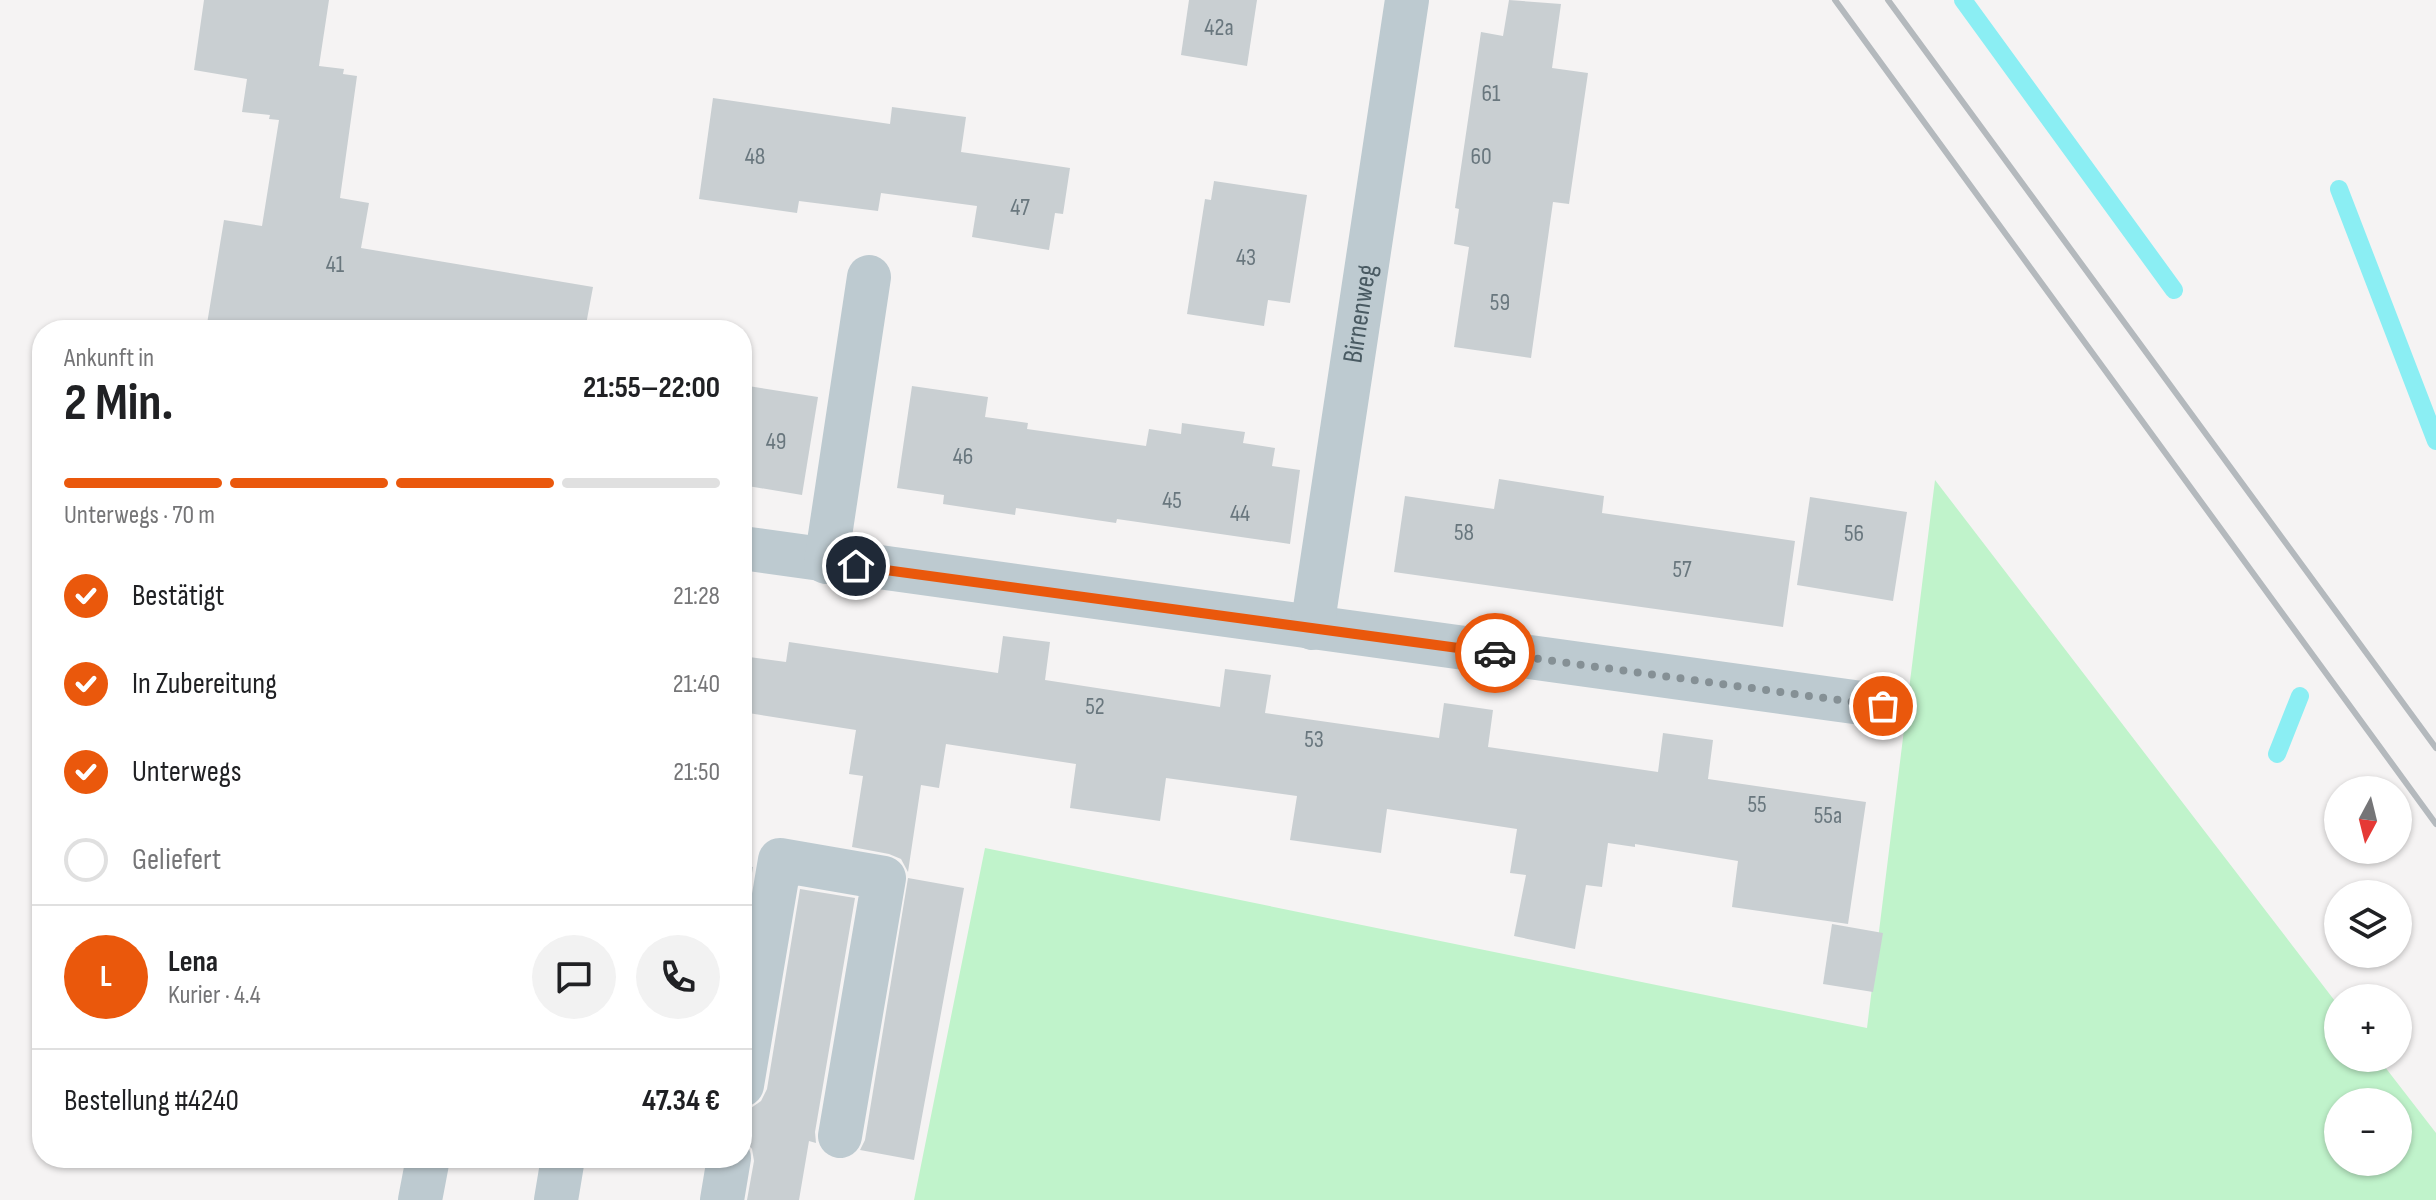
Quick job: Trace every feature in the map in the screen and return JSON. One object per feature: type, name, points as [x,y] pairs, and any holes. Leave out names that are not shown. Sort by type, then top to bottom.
[{"type":"street","name":"Birnenweg","points":[[1312,628],[1407,0]]},
{"type":"street","points":[[826,562],[869,277]]},
{"type":"street","points":[[752,550],[1883,706]]},
{"type":"street","points":[[752,1026],[780,860],[884,878],[840,1136]]},
{"type":"street","points":[[420,1200],[426,1168]]},
{"type":"street","points":[[556,1200],[561,1168]]},
{"type":"street","points":[[722,1200],[727,1168]]},
{"type":"green space","points":[[1935,480],[2324,987],[2324,1072],[2389,1072],[2401,1088],[2324,1088],[2324,1176],[2412,1176],[2412,1102],[2436,1133],[2436,1200],[914,1200],[985,848],[1867,1028]]},
{"type":"building","points":[[204,0],[329,0],[319,66],[344,69],[343,74],[357,76],[340,198],[369,203],[361,248],[593,287],[587,320],[208,320],[224,220],[262,226],[279,120],[269,119],[270,115],[242,112],[247,79],[194,70]]},
{"type":"building","points":[[1189,0],[1257,0],[1247,66],[1181,55]]},
{"type":"building","points":[[1509,0],[1561,4],[1552,68],[1588,73],[1569,204],[1553,202],[1531,358],[1454,347],[1469,247],[1454,244],[1459,209],[1455,208],[1481,32],[1503,36]]},
{"type":"building","points":[[713,98],[890,124],[892,107],[966,117],[961,152],[1070,168],[1063,214],[1055,213],[1049,250],[972,237],[977,206],[881,193],[878,211],[799,201],[797,213],[699,199]]},
{"type":"building","points":[[1214,181],[1307,195],[1290,303],[1268,300],[1264,326],[1187,314],[1205,199],[1211,200]]},
{"type":"building","points":[[912,386],[988,397],[985,417],[1028,423],[1027,429],[1146,446],[1149,429],[1181,434],[1182,423],[1245,432],[1243,443],[1275,448],[1272,466],[1300,470],[1290,544],[1016,508],[1015,515],[943,504],[944,495],[897,488]]},
{"type":"building","points":[[752,387],[818,397],[802,495],[752,487]]},
{"type":"building","points":[[1499,479],[1604,496],[1602,513],[1795,541],[1783,627],[1394,572],[1405,496],[1494,509]]},
{"type":"building","points":[[1810,497],[1907,512],[1893,601],[1797,585]]},
{"type":"building","points":[[1003,636],[1050,642],[1045,680],[1220,707],[1225,669],[1271,675],[1265,713],[1439,738],[1444,703],[1493,710],[1488,747],[1658,772],[1663,733],[1713,740],[1708,779],[1866,802],[1848,924],[1732,907],[1738,861],[1635,844],[1635,847],[1608,843],[1602,887],[1586,885],[1575,949],[1514,936],[1526,875],[1510,873],[1517,829],[1387,809],[1381,853],[1290,840],[1297,796],[1166,778],[1160,821],[1070,808],[1076,764],[946,744],[939,788],[921,785],[908,872],[901,859],[852,847],[863,776],[849,774],[856,730],[752,714],[752,657],[786,662],[789,642],[998,673]]},
{"type":"building","points":[[908,878],[964,888],[914,1160],[860,1150],[865,1140]]},
{"type":"building","points":[[800,889],[855,898],[815,1132],[816,1143],[809,1141],[799,1200],[747,1200],[754,1161],[752,1107],[761,1101],[767,1089]]},
{"type":"building","points":[[1832,924],[1883,933],[1873,992],[1823,984]]},
{"type":"waterway","points":[[1963,0],[2174,290]]},
{"type":"waterway","points":[[2339,189],[2436,441]]},
{"type":"waterway","points":[[2277,754],[2300,696]]},
{"type":"railway","points":[[1835,0],[2436,824]]},
{"type":"railway","points":[[1888,0],[2436,748]]},
{"type":"way so far","points":[[1495,653],[1883,706]]},
{"type":"route","points":[[856,566],[1495,653]]}]
